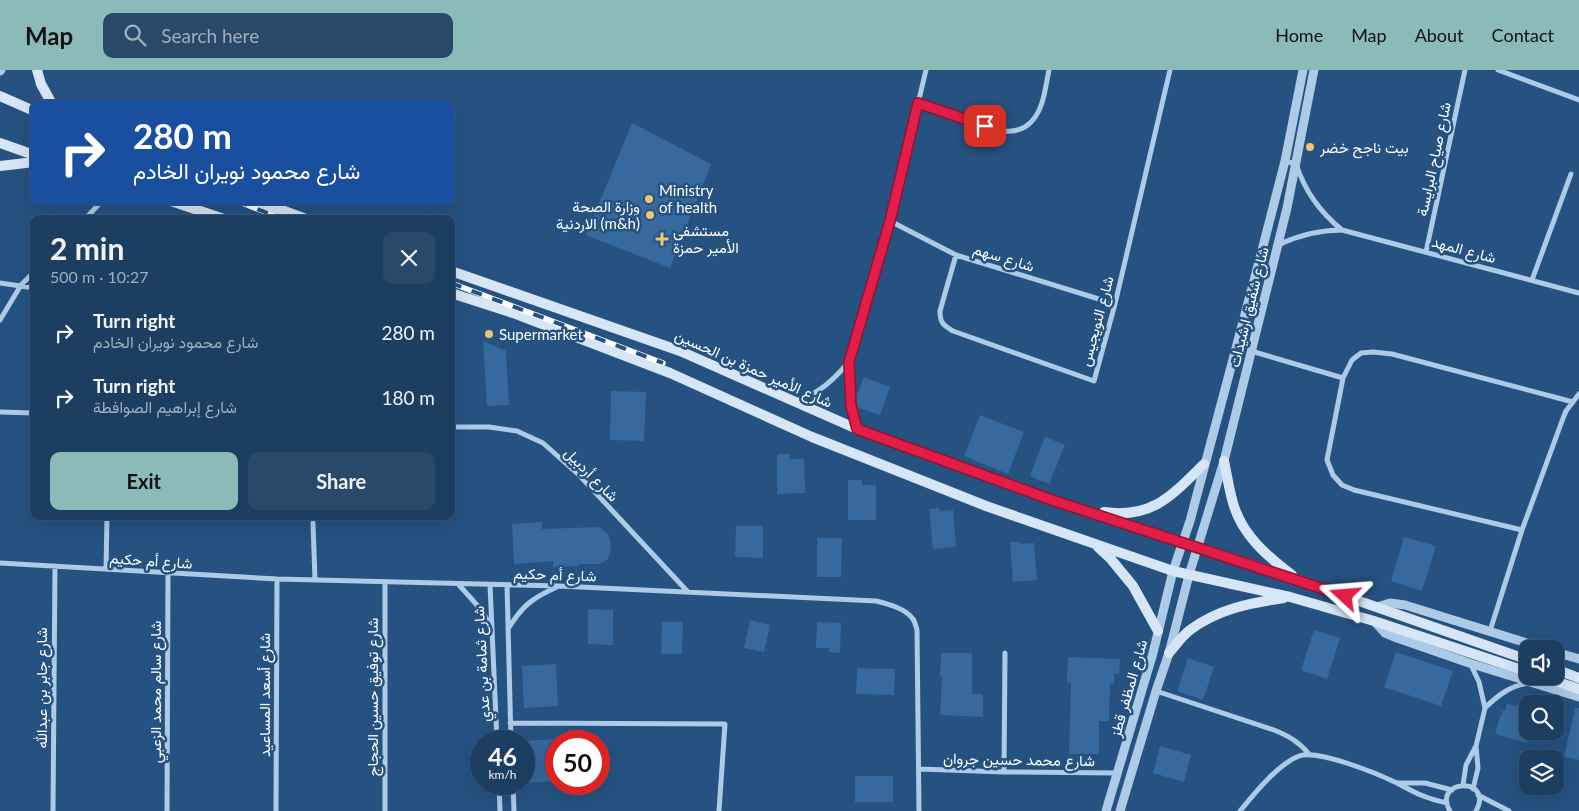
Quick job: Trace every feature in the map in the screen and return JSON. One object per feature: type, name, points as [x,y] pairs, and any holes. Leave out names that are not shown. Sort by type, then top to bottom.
[{"type":"main road","points":[[37,70],[41,84],[50,100]]},
{"type":"main road","points":[[0,96],[30,109]]},
{"type":"main road","points":[[0,142],[30,153]]},
{"type":"main road","points":[[0,166],[30,162]]},
{"type":"main road","points":[[183,205],[212,215]]},
{"type":"main road","points":[[268,205],[295,215]]},
{"type":"main road","name":"شارع الأمير حمزة بن الحسين","points":[[455,272],[680,351],[857,429],[1052,500],[1296,579],[1519,657]]},
{"type":"main road","points":[[455,294],[516,314],[670,373],[812,436],[986,506],[1174,571],[1290,597],[1374,621],[1519,669]]},
{"type":"main road","points":[[1224,461],[1234,505],[1249,535],[1266,555],[1296,579]]},
{"type":"main road","points":[[1080,509],[1115,514],[1144,510],[1166,501],[1204,464]]},
{"type":"main road","points":[[1093,543],[1110,558],[1133,586],[1158,631]]},
{"type":"main road","points":[[1169,653],[1188,631],[1220,613],[1254,602],[1290,597]]},
{"type":"main road","points":[[1564,672],[1579,678]]},
{"type":"main road","points":[[1562,685],[1579,689]]},
{"type":"street","points":[[857,429],[851,406],[849,362],[890,221],[926,70]]},
{"type":"street","points":[[918,103],[985,126],[1014,131],[1030,124],[1036,116],[1044,94],[1049,70]]},
{"type":"street","name":"شارع النويجيس","points":[[956,255],[940,311],[940,317],[944,325],[953,331],[1094,381],[1170,70]]},
{"type":"street","name":"شارع شفيق ارشيدات","points":[[1182,543],[1190,521],[1285,161],[1303,70]]},
{"type":"street","name":"شارع شفيق ارشيدات","points":[[1198,548],[1224,461],[1278,245],[1314,70]]},
{"type":"street","name":"شارع صياح البرايسة","points":[[1426,252],[1464,70]]},
{"type":"street","points":[[1498,70],[1579,100]]},
{"type":"street","points":[[1285,161],[1296,164]]},
{"type":"street","name":"شارع المهد","points":[[1296,164],[1313,201],[1342,230]]},
{"type":"street","points":[[1532,280],[1571,174]]},
{"type":"street","points":[[89,215],[98,205]]},
{"type":"street","name":"شارع سهم","points":[[890,221],[956,255],[1114,304]]},
{"type":"street","name":"شارع المهد","points":[[1278,245],[1303,234],[1342,230],[1579,293]]},
{"type":"street","points":[[0,320],[21,285],[30,276]]},
{"type":"street","points":[[0,283],[30,287]]},
{"type":"street","points":[[1250,351],[1343,378]]},
{"type":"street","points":[[1522,530],[1354,490],[1342,485],[1333,475],[1327,460],[1343,378],[1352,360],[1361,353],[1373,352],[1392,354],[1573,402]]},
{"type":"street","points":[[794,402],[810,396],[823,388],[849,362]]},
{"type":"street","points":[[1490,631],[1522,530],[1562,422],[1566,412],[1579,394]]},
{"type":"street","points":[[0,412],[30,413]]},
{"type":"street","name":"شارع أردبيل","points":[[455,428],[489,427],[517,431],[543,443],[579,475],[688,592]]},
{"type":"street","points":[[106,569],[108,520]]},
{"type":"street","points":[[313,523],[315,580]]},
{"type":"street","name":"شارع المظفر قطز","points":[[1106,811],[1182,543]]},
{"type":"street","name":"شارع المظفر قطز","points":[[1120,811],[1169,653],[1198,548]]},
{"type":"street","name":"شارع أم حكيم","points":[[0,563],[276,579],[559,586],[876,601],[894,606],[913,618],[917,630],[919,811]]},
{"type":"street","name":"شارع جابر بن عبدالله","points":[[53,811],[55,566]]},
{"type":"street","name":"شارع سالم محمد الزعبي","points":[[166,811],[168,573]]},
{"type":"street","name":"شارع أسعد المساعيد","points":[[276,579],[276,811]]},
{"type":"street","name":"شارع توفيق حسين الحجاج","points":[[385,582],[385,811]]},
{"type":"street","points":[[459,584],[478,605],[491,625]]},
{"type":"street","name":"شارع ثمامة بن عدي","points":[[490,585],[496,730]]},
{"type":"street","name":"شارع ثمامة بن عدي","points":[[507,585],[510,730]]},
{"type":"street","points":[[508,630],[516,615],[529,602],[540,594],[559,586]]},
{"type":"street","points":[[1377,607],[1390,603],[1405,605],[1519,640]]},
{"type":"street","points":[[1374,621],[1380,629],[1391,636],[1469,663],[1519,675]]},
{"type":"street","points":[[1004,772],[1005,653]]},
{"type":"street","points":[[1564,655],[1579,659]]},
{"type":"street","points":[[1463,785],[1466,765],[1476,746],[1485,708],[1479,682],[1469,663]]},
{"type":"street","points":[[1485,708],[1506,690],[1520,685]]},
{"type":"street","points":[[1550,685],[1579,697]]},
{"type":"street","points":[[1156,691],[1291,737],[1301,744],[1309,754]]},
{"type":"street","points":[[510,723],[725,724],[719,811]]},
{"type":"street","points":[[1474,789],[1478,768],[1476,746]]},
{"type":"street","points":[[1240,811],[1278,770],[1294,759],[1309,754],[1335,759],[1398,783],[1422,795],[1447,803]]},
{"type":"street","name":"شارع محمد حسين جروان","points":[[920,768],[1004,772],[1117,773]]},
{"type":"street","points":[[1398,783],[1425,783],[1452,790]]},
{"type":"street","points":[[1450,811],[1447,803],[1449,794],[1452,790],[1463,785],[1474,789],[1478,795],[1479,805],[1476,811]]},
{"type":"street","points":[[499,795],[500,811]]},
{"type":"street","points":[[513,795],[514,811]]},
{"type":"street","points":[[1478,795],[1509,811]]},
{"type":"building","name":"Ministry of health","points":[[632,123],[711,164],[670,268],[586,235]]},
{"type":"building","points":[[483,341],[506,351],[509,405],[487,406]]},
{"type":"building","points":[[864,377],[890,387],[880,415],[859,408],[855,399]]},
{"type":"building","points":[[611,391],[646,392],[644,441],[610,440]]},
{"type":"building","points":[[980,415],[1024,432],[1008,474],[964,456]]},
{"type":"building","points":[[1045,437],[1065,445],[1049,484],[1030,476]]},
{"type":"building","points":[[777,454],[790,454],[790,459],[804,459],[805,493],[777,494]]},
{"type":"building","points":[[848,480],[862,480],[862,485],[876,485],[876,520],[848,520]]},
{"type":"building","points":[[939,508],[939,511],[953,510],[956,547],[933,549],[929,509]]},
{"type":"building","points":[[542,522],[542,529],[599,527],[609,535],[611,547],[608,559],[600,564],[578,564],[579,566],[553,567],[553,561],[514,564],[512,524]]},
{"type":"building","points":[[736,526],[763,526],[763,558],[735,557]]},
{"type":"building","points":[[1404,537],[1436,546],[1422,591],[1391,581]]},
{"type":"building","points":[[817,538],[842,538],[841,577],[817,577]]},
{"type":"building","points":[[1010,542],[1020,542],[1020,544],[1034,543],[1037,580],[1013,582]]},
{"type":"building","points":[[588,609],[613,610],[613,645],[588,644]]},
{"type":"building","points":[[750,620],[770,625],[764,652],[744,648]]},
{"type":"building","points":[[662,622],[683,622],[682,654],[661,654]]},
{"type":"building","points":[[817,622],[841,623],[840,653],[829,652],[829,648],[816,648]]},
{"type":"building","points":[[1314,630],[1340,638],[1327,679],[1301,670]]},
{"type":"building","points":[[1396,652],[1453,671],[1441,706],[1384,687]]},
{"type":"building","points":[[941,653],[972,653],[972,694],[983,694],[983,717],[940,715]]},
{"type":"building","points":[[1068,657],[1120,659],[1119,674],[1114,674],[1114,684],[1110,684],[1109,721],[1099,721],[1099,754],[1069,754],[1071,683],[1067,683]]},
{"type":"building","points":[[1188,658],[1214,667],[1203,700],[1177,691]]},
{"type":"building","points":[[556,664],[558,706],[524,708],[522,666]]},
{"type":"building","points":[[857,668],[895,669],[894,695],[856,694]]},
{"type":"building","points":[[1507,704],[1519,707],[1519,740],[1528,740],[1527,743],[1495,734],[1503,710],[1505,711]]},
{"type":"building","points":[[1575,708],[1579,708],[1579,760],[1564,757]]},
{"type":"building","points":[[535,740],[545,740],[545,782],[535,782]]},
{"type":"building","points":[[1160,746],[1191,755],[1184,782],[1153,773]]},
{"type":"building","points":[[855,776],[893,776],[893,802],[855,802]]},
{"type":"railway","points":[[247,205],[273,215]]},
{"type":"railway","points":[[455,285],[663,363]]},
{"type":"place","name":"بيت ناجح خضر","points":[[1310,147]]},
{"type":"place","name":"Ministry of health","points":[[649,199]]},
{"type":"place","name":"وزارة الصحة الاردنية (m&h)","points":[[650,215]]},
{"type":"place","name":"مستشفى الأمير حمزة","points":[[662,239]]},
{"type":"place","name":"Supermarket","points":[[489,334]]},
{"type":"route","points":[[985,126],[918,103],[890,221],[849,362],[851,406],[857,429],[1052,500],[1345,596]]}]
